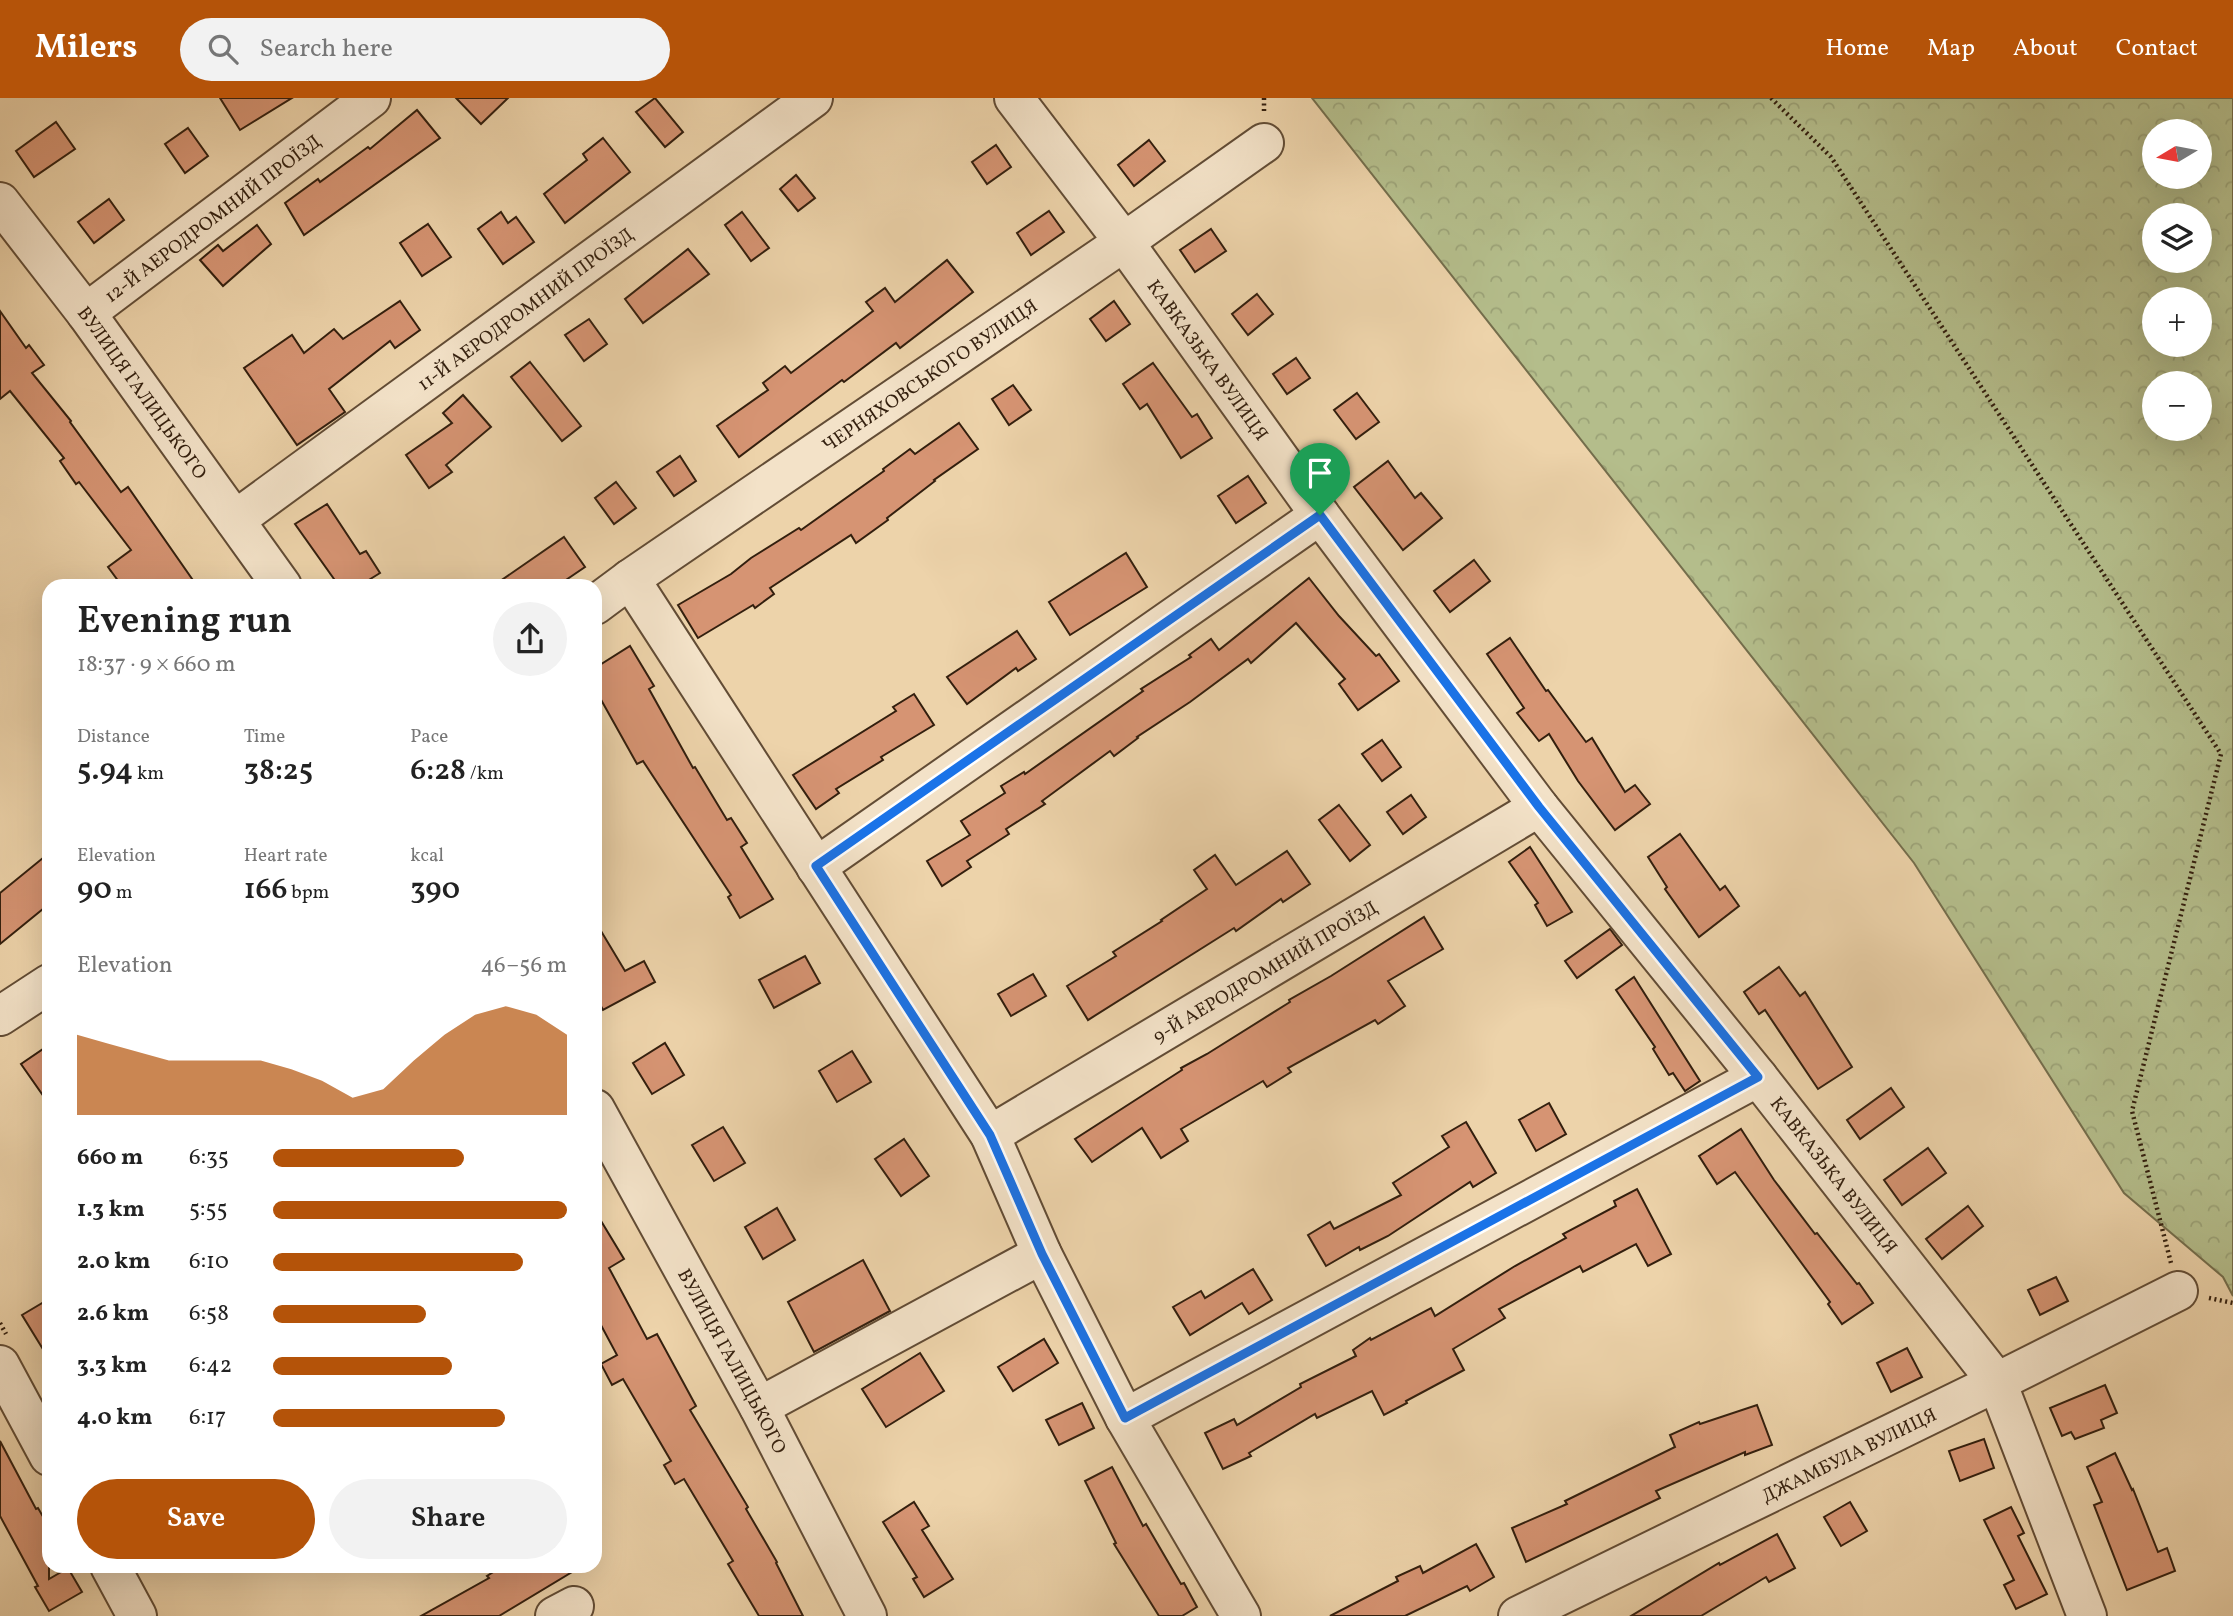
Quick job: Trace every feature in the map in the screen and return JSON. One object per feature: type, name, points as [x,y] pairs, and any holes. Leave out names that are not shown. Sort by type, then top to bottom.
[{"type":"street","name":"12-Й АЕРОДРОМНИЙ ПРОЇЗД","points":[[86,313],[371,98]]},
{"type":"street","name":"11-Й АЕРОДРОМНИЙ ПРОЇЗД","points":[[235,520],[813,98]]},
{"type":"street","name":"КАВКАЗЬКА ВУЛИЦЯ","points":[[1014,98],[1124,242],[1320,515],[1539,807],[1758,1077],[1997,1382],[2087,1616]]},
{"type":"street","name":"ЧЕРНЯХОВСЬКОГО ВУЛИЦЯ","points":[[602,601],[1264,143]]},
{"type":"street","name":"ВУЛИЦЯ ГАЛИЦЬКОГО","points":[[0,202],[86,313],[277,579]]},
{"type":"street","points":[[816,866],[1320,515]]},
{"type":"street","points":[[630,579],[990,1135],[1042,1254],[1125,1418],[1241,1616]]},
{"type":"street","name":"9-Й АЕРОДРОМНИЙ ПРОЇЗД","points":[[990,1135],[1539,807]]},
{"type":"street","points":[[0,1016],[42,989]]},
{"type":"street","points":[[1125,1418],[1758,1077]]},
{"type":"street","name":"ВУЛИЦЯ ГАЛИЦЬКОГО","points":[[602,1122],[759,1407],[867,1616]]},
{"type":"street","points":[[759,1407],[1042,1254]]},
{"type":"street","name":"ДЖАМБУЛА ВУЛИЦЯ","points":[[1518,1616],[2178,1291]]},
{"type":"street","points":[[0,1365],[42,1443]]},
{"type":"street","points":[[114,1573],[138,1616]]},
{"type":"path","points":[[1771,98],[1831,157],[2221,754],[2132,1111],[2178,1291]]},
{"type":"green space","points":[[1312,98],[2233,98],[2233,1296],[2223,1277],[2124,1193],[1914,863]]},
{"type":"building","points":[[220,98],[292,98],[240,130]]},
{"type":"building","points":[[456,98],[508,98],[481,124]]},
{"type":"building","points":[[655,98],[683,132],[665,147],[636,112]]},
{"type":"building","points":[[417,110],[440,138],[304,235],[285,203],[318,179],[320,182],[368,147],[370,149]]},
{"type":"building","points":[[56,122],[75,149],[34,177],[16,151]]},
{"type":"building","points":[[188,128],[208,156],[185,173],[165,144]]},
{"type":"building","points":[[603,138],[630,172],[565,223],[544,194],[587,160],[583,154]]},
{"type":"building","points":[[1149,140],[1165,161],[1134,186],[1118,165]]},
{"type":"building","points":[[996,145],[1011,167],[987,184],[972,162]]},
{"type":"building","points":[[796,175],[815,198],[798,211],[780,189]]},
{"type":"building","points":[[109,199],[124,220],[94,243],[78,222]]},
{"type":"building","points":[[1049,211],[1064,232],[1031,255],[1017,233]]},
{"type":"building","points":[[501,212],[508,223],[516,217],[534,242],[503,264],[478,229]]},
{"type":"building","points":[[742,212],[769,248],[751,261],[725,225]]},
{"type":"building","points":[[428,224],[451,257],[422,276],[400,243]]},
{"type":"building","points":[[257,225],[271,244],[223,286],[200,260],[218,245],[223,251]]},
{"type":"building","points":[[1211,229],[1226,251],[1195,272],[1180,250]]},
{"type":"building","points":[[688,249],[709,274],[643,323],[625,299]]},
{"type":"building","points":[[947,260],[973,292],[900,348],[896,343],[739,457],[717,426],[768,390],[763,383],[785,366],[791,373],[873,311],[866,302],[885,288],[895,302]]},
{"type":"building","points":[[1257,294],[1273,314],[1248,335],[1232,314]]},
{"type":"building","points":[[400,301],[420,330],[395,348],[390,341],[329,389],[345,412],[297,445],[244,368],[292,335],[304,353],[334,329],[343,339]]},
{"type":"building","points":[[1114,301],[1130,324],[1106,341],[1090,319]]},
{"type":"building","points":[[0,311],[26,348],[29,345],[44,365],[32,373],[71,421],[121,492],[128,487],[192,579],[117,579],[108,567],[131,550],[79,482],[76,484],[60,461],[64,458],[10,391],[0,399]]},
{"type":"building","points":[[589,319],[607,344],[584,361],[565,335]]},
{"type":"building","points":[[1296,358],[1310,378],[1287,394],[1273,374]]},
{"type":"building","points":[[530,362],[581,426],[562,441],[511,377]]},
{"type":"building","points":[[1153,363],[1192,417],[1197,414],[1212,438],[1181,458],[1147,404],[1140,409],[1123,384]]},
{"type":"building","points":[[1013,385],[1031,410],[1009,425],[992,399]]},
{"type":"building","points":[[1357,393],[1379,422],[1356,439],[1334,410]]},
{"type":"building","points":[[463,395],[491,427],[446,465],[452,472],[429,488],[406,455],[452,423],[443,413]]},
{"type":"building","points":[[959,423],[978,449],[934,480],[887,518],[888,520],[856,543],[851,535],[770,588],[774,594],[755,608],[753,605],[698,638],[678,605],[731,574],[799,528],[801,530],[884,471],[883,469],[910,449],[915,454]]},
{"type":"building","points":[[680,456],[696,481],[674,496],[657,472]]},
{"type":"building","points":[[1388,461],[1415,498],[1421,493],[1442,518],[1403,550],[1354,487]]},
{"type":"building","points":[[1248,476],[1266,503],[1236,523],[1218,496]]},
{"type":"building","points":[[616,482],[636,508],[614,524],[595,498]]},
{"type":"building","points":[[327,504],[360,554],[366,551],[380,573],[370,579],[334,579],[295,524]]},
{"type":"building","points":[[564,537],[585,567],[567,579],[503,579]]},
{"type":"building","points":[[1126,553],[1147,587],[1070,635],[1049,602]]},
{"type":"building","points":[[1474,560],[1490,581],[1450,612],[1434,591]]},
{"type":"building","points":[[1309,578],[1339,616],[1376,656],[1379,654],[1399,681],[1358,710],[1339,684],[1345,679],[1296,623],[1251,663],[1248,659],[1114,756],[1110,751],[1042,801],[1045,804],[1006,829],[1009,834],[967,861],[971,867],[942,886],[927,861],[970,835],[961,821],[1005,793],[1001,786],[1024,772],[1025,774],[1143,691],[1141,689],[1191,657],[1189,655],[1211,639],[1219,650]]},
{"type":"building","points":[[1017,631],[1036,659],[1018,671],[1016,668],[967,704],[947,677]]},
{"type":"building","points":[[1510,638],[1546,691],[1548,690],[1586,742],[1592,738],[1625,792],[1635,785],[1650,804],[1615,830],[1578,781],[1549,734],[1539,741],[1517,713],[1524,708],[1487,654]]},
{"type":"building","points":[[630,646],[654,686],[649,689],[693,768],[695,767],[727,820],[731,818],[747,843],[741,847],[773,899],[740,918],[728,897],[731,895],[643,761],[637,764],[602,702],[602,664]]},
{"type":"building","points":[[914,694],[934,725],[881,757],[883,760],[836,789],[839,793],[816,809],[793,775],[896,711],[893,707]]},
{"type":"building","points":[[1382,740],[1401,767],[1382,781],[1362,754]]},
{"type":"building","points":[[1411,795],[1426,817],[1403,834],[1387,812]]},
{"type":"building","points":[[1339,805],[1370,845],[1350,861],[1319,820]]},
{"type":"building","points":[[1680,834],[1720,890],[1725,886],[1739,906],[1699,937],[1665,889],[1667,887],[1648,857]]},
{"type":"building","points":[[1530,847],[1572,912],[1547,926],[1535,905],[1538,903],[1509,862]]},
{"type":"building","points":[[1287,851],[1310,884],[1283,902],[1281,899],[1236,931],[1234,928],[1088,1020],[1067,986],[1116,956],[1113,952],[1207,889],[1194,870],[1215,855],[1236,885]]},
{"type":"building","points":[[42,859],[42,910],[0,944],[0,893]]},
{"type":"building","points":[[1424,917],[1443,949],[1388,981],[1405,1006],[1378,1024],[1375,1020],[1288,1068],[1291,1072],[1267,1087],[1263,1081],[1181,1129],[1188,1141],[1161,1158],[1142,1128],[1092,1162],[1075,1139],[1182,1070],[1181,1068]]},
{"type":"building","points":[[1610,929],[1622,945],[1577,978],[1565,961]]},
{"type":"building","points":[[602,933],[625,971],[644,961],[655,982],[603,1010]]},
{"type":"building","points":[[805,956],[820,983],[774,1008],[759,980]]},
{"type":"building","points":[[1779,967],[1800,996],[1805,992],[1852,1067],[1818,1089],[1765,1010],[1759,1014],[1744,992]]},
{"type":"building","points":[[1033,974],[1046,996],[1011,1016],[998,994]]},
{"type":"building","points":[[1634,977],[1700,1081],[1685,1091],[1673,1073],[1669,1075],[1653,1049],[1655,1047],[1616,990]]},
{"type":"building","points":[[665,1043],[684,1075],[652,1094],[633,1063]]},
{"type":"building","points":[[42,1050],[42,1094],[21,1064]]},
{"type":"building","points":[[852,1051],[871,1082],[837,1102],[819,1071]]},
{"type":"building","points":[[1891,1088],[1904,1107],[1860,1139],[1847,1120]]},
{"type":"building","points":[[1549,1103],[1566,1134],[1536,1151],[1519,1120]]},
{"type":"building","points":[[1466,1122],[1496,1173],[1473,1187],[1470,1182],[1388,1236],[1360,1250],[1359,1247],[1326,1266],[1308,1235],[1330,1222],[1334,1229],[1401,1195],[1393,1183],[1449,1147],[1442,1136]]},
{"type":"building","points":[[723,1127],[745,1163],[714,1181],[692,1145]]},
{"type":"building","points":[[1741,1129],[1774,1180],[1873,1303],[1842,1324],[1828,1304],[1830,1302],[1735,1172],[1717,1184],[1699,1156]]},
{"type":"building","points":[[904,1139],[929,1176],[901,1196],[875,1159]]},
{"type":"building","points":[[1928,1148],[1946,1173],[1902,1205],[1884,1180]]},
{"type":"building","points":[[1637,1189],[1671,1254],[1648,1266],[1636,1244],[1583,1272],[1580,1266],[1499,1309],[1505,1318],[1453,1349],[1464,1370],[1406,1401],[1407,1403],[1384,1415],[1372,1391],[1317,1418],[1315,1414],[1249,1453],[1251,1456],[1223,1469],[1205,1433],[1234,1419],[1237,1425],[1301,1387],[1300,1384],[1356,1356],[1353,1350],[1370,1338],[1371,1340],[1431,1308],[1435,1316],[1566,1238],[1563,1234],[1616,1206],[1614,1201]]},
{"type":"building","points":[[1968,1206],[1983,1226],[1942,1259],[1926,1239]]},
{"type":"building","points":[[777,1208],[795,1240],[763,1259],[745,1227]]},
{"type":"building","points":[[602,1223],[624,1259],[609,1268],[647,1339],[657,1334],[696,1406],[690,1410],[748,1507],[746,1509],[777,1562],[803,1616],[759,1616],[728,1564],[733,1561],[684,1479],[675,1484],[664,1465],[671,1461],[623,1379],[612,1385],[602,1363],[617,1355],[602,1327]]},
{"type":"building","points":[[863,1260],[890,1311],[814,1352],[788,1302]]},
{"type":"building","points":[[1253,1269],[1272,1300],[1249,1314],[1242,1303],[1190,1335],[1173,1307],[1201,1291],[1205,1298]]},
{"type":"building","points":[[2056,1277],[2068,1301],[2040,1315],[2028,1290]]},
{"type":"building","points":[[42,1303],[42,1348],[22,1315]]},
{"type":"building","points":[[1044,1339],[1058,1363],[1013,1391],[998,1367]]},
{"type":"building","points":[[1907,1348],[1922,1377],[1891,1392],[1877,1363]]},
{"type":"building","points":[[920,1353],[944,1391],[886,1427],[862,1389]]},
{"type":"building","points":[[2105,1385],[2117,1413],[2101,1420],[2104,1428],[2075,1439],[2071,1432],[2062,1436],[2050,1408]]},
{"type":"building","points":[[1082,1403],[1094,1428],[1059,1445],[1046,1420]]},
{"type":"building","points":[[1757,1405],[1772,1445],[1745,1455],[1745,1452],[1656,1491],[1660,1498],[1526,1562],[1512,1528],[1567,1504],[1565,1501],[1675,1447],[1670,1435],[1699,1422],[1700,1424]]},
{"type":"building","points":[[1984,1439],[1994,1468],[1960,1481],[1949,1451]]},
{"type":"building","points":[[0,1441],[36,1509],[38,1508],[42,1515],[42,1573],[49,1573],[49,1579],[59,1573],[71,1573],[82,1592],[49,1611],[0,1516]]},
{"type":"building","points":[[2115,1453],[2133,1489],[2158,1552],[2167,1548],[2175,1571],[2127,1590],[2094,1505],[2102,1502],[2087,1467]]},
{"type":"building","points":[[1112,1467],[1143,1526],[1146,1524],[1197,1607],[1182,1616],[1159,1616],[1114,1544],[1116,1543],[1085,1481]]},
{"type":"building","points":[[914,1502],[929,1526],[922,1530],[953,1579],[924,1597],[913,1579],[917,1577],[883,1522]]},
{"type":"building","points":[[1850,1502],[1867,1531],[1841,1546],[1824,1517]]},
{"type":"building","points":[[2011,1507],[2024,1533],[2018,1536],[2047,1594],[2016,1609],[2004,1585],[2014,1580],[1984,1520]]},
{"type":"building","points":[[1777,1534],[1795,1568],[1769,1582],[1766,1577],[1701,1616],[1631,1616],[1719,1563],[1720,1565]]},
{"type":"building","points":[[1476,1544],[1494,1577],[1470,1591],[1467,1586],[1405,1616],[1330,1616],[1398,1581],[1396,1577],[1420,1566],[1423,1573]]},
{"type":"building","points":[[492,1573],[570,1573],[499,1616],[421,1616],[489,1578],[487,1576]]},
{"type":"route","points":[[1320,515],[1539,807],[1758,1077],[1125,1418],[1042,1254],[990,1135],[816,866],[1320,515]]}]
